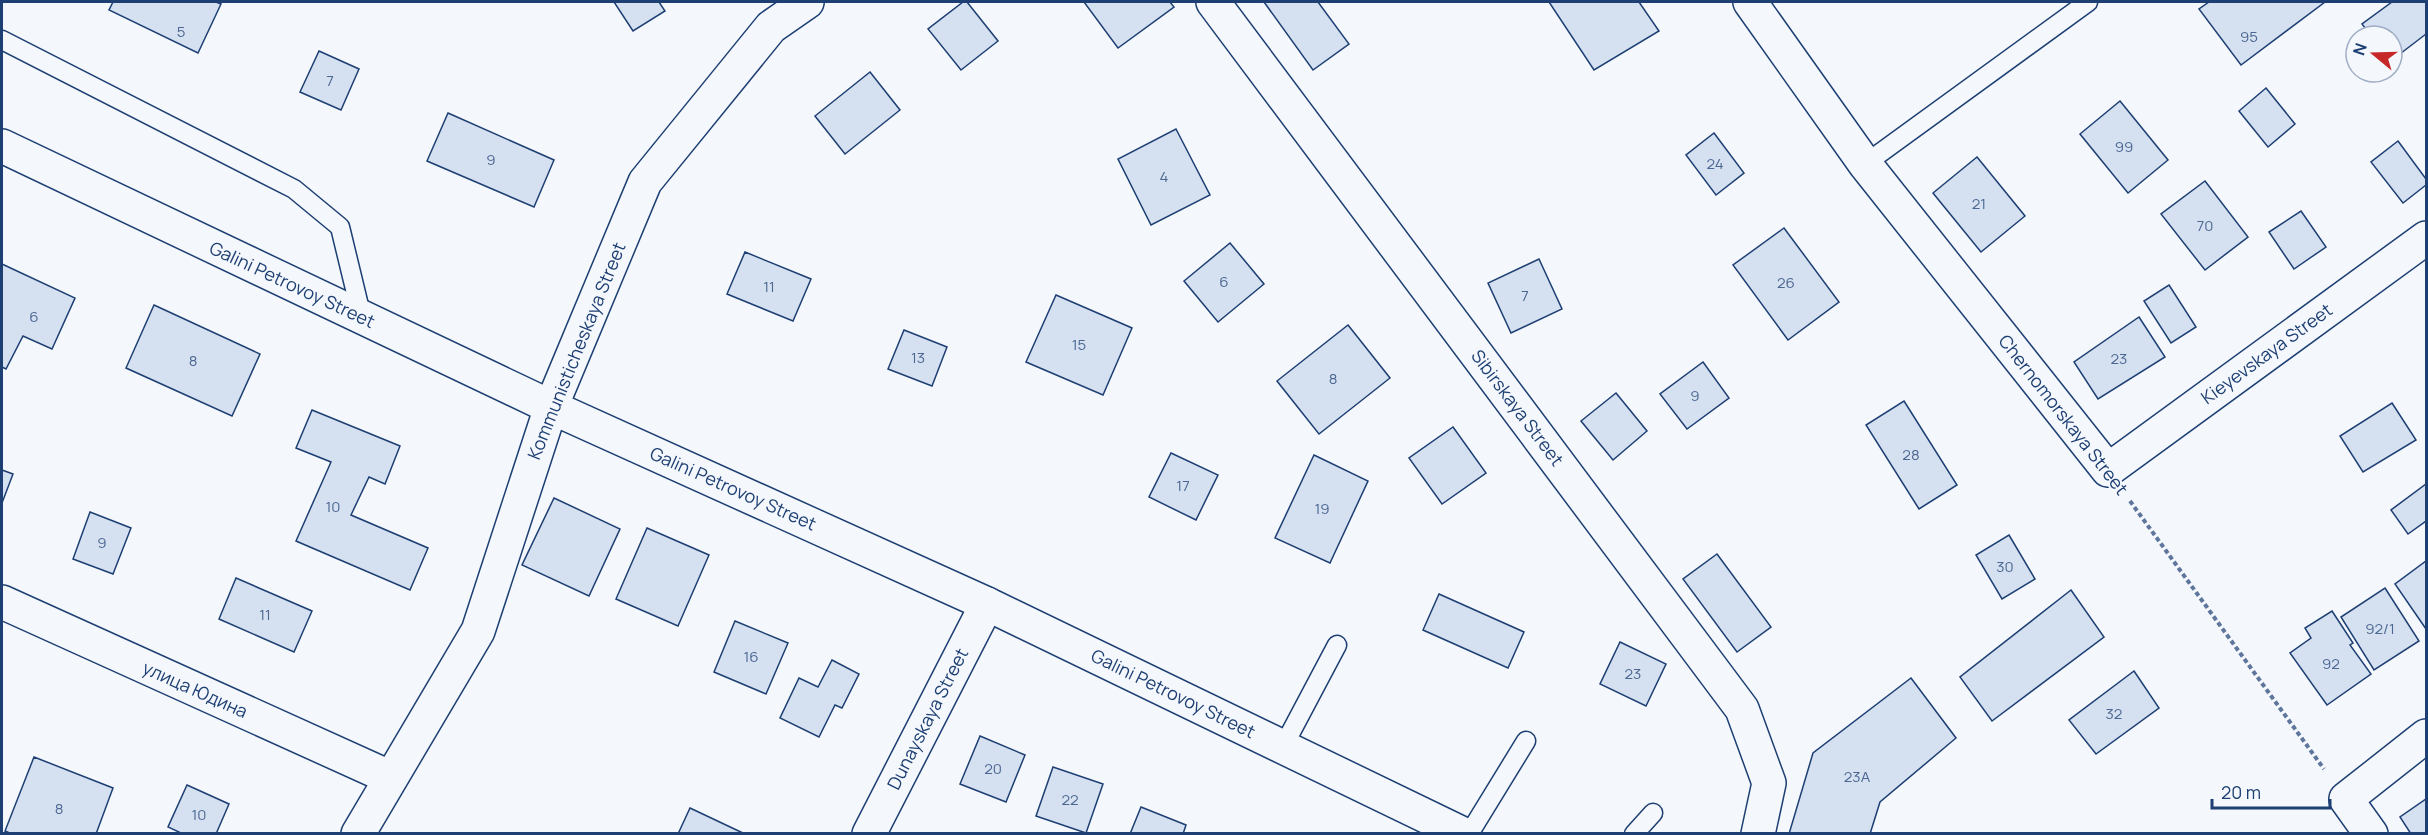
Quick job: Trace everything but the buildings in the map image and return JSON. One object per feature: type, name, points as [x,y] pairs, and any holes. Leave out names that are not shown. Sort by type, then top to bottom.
[{"type":"street","name":"Kommunisticheskaya Street","points":[[358,834],[389,777],[478,631],[551,407],[645,183],[771,27],[807,2]]},
{"type":"street","name":"Sibirskaya Street","points":[[1213,2],[1742,709],[1769,783],[1758,834]]},
{"type":"street","name":"Chernomorskaya Street","points":[[1750,2],[1865,164],[2108,470]]},
{"type":"street","name":"Galini Petrovoy Street","points":[[2,146],[551,407],[987,604],[1463,834]]},
{"type":"street","name":"Kieyevskaya Street","points":[[2108,470],[2427,238]]},
{"type":"street","name":"улица Юдина","points":[[2,602],[389,777]]},
{"type":"street","name":"Dunayskaya Street","points":[[869,834],[987,604]]},
{"type":"street","points":[[2371,834],[2346,799],[2427,736]]},
{"type":"lane","points":[[1865,164],[2088,2]]},
{"type":"lane","points":[[2,40],[294,189],[340,226],[362,318]]},
{"type":"lane","points":[[1282,747],[1337,645]]},
{"type":"lane","points":[[1469,834],[1526,741]]},
{"type":"lane","points":[[1634,834],[1653,813]]},
{"type":"path","name":"Chernomorskaya Street","points":[[2108,470],[2346,799]]}]
